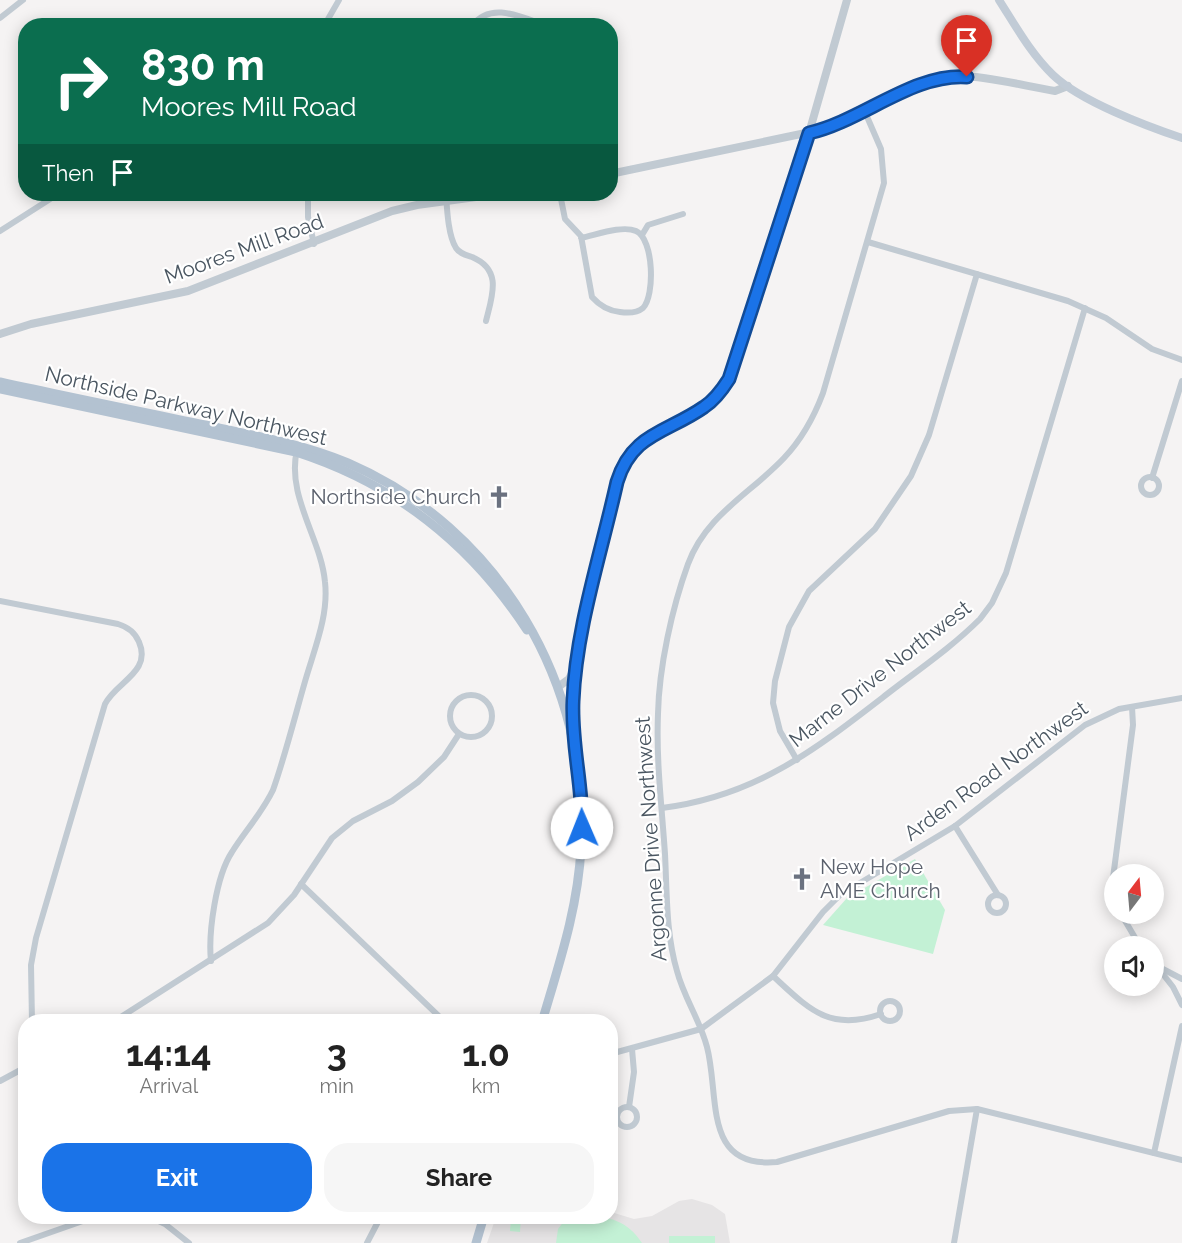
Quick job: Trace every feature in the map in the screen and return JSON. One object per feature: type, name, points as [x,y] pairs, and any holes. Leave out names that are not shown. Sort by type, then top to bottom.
[{"type":"main road","points":[[999,0],[1043,64],[1068,86],[1149,126],[1182,138]]},
{"type":"main road","name":"Northside Parkway Northwest","points":[[0,382],[297,449],[372,475],[436,516],[494,573],[521,609],[538,643],[559,689],[574,735],[582,810],[578,881],[569,927],[544,1014]]},
{"type":"main road","name":"Northside Parkway Northwest","points":[[0,389],[297,449]]},
{"type":"main road","points":[[476,1243],[482,1224]]},
{"type":"street","points":[[0,18],[23,0]]},
{"type":"street","points":[[329,18],[339,0]]},
{"type":"street","points":[[574,735],[576,665],[620,472],[629,456],[642,442],[705,407],[729,379],[809,133],[847,0]]},
{"type":"street","points":[[479,18],[493,12],[516,18]]},
{"type":"street","points":[[618,172],[809,133],[865,112],[924,83],[946,77],[967,77],[1055,91],[1068,86]]},
{"type":"street","name":"Argonne Drive Northwest","points":[[865,112],[881,149],[885,172],[883,193],[824,393],[810,424],[783,459],[713,520],[699,541],[688,564],[666,651],[659,696],[657,728],[672,953],[682,989],[708,1050],[714,1103],[724,1139],[734,1155],[748,1161],[777,1162],[949,1111],[977,1108],[1182,1160]]},
{"type":"street","points":[[0,231],[47,201]]},
{"type":"street","points":[[308,201],[308,217],[314,244]]},
{"type":"street","name":"Moores Mill Road","points":[[0,334],[31,324],[188,291],[314,244],[392,211],[431,201]]},
{"type":"street","points":[[447,201],[457,250],[484,265],[493,277],[494,292],[486,321]]},
{"type":"street","points":[[561,201],[565,219],[581,238],[592,297],[608,309],[628,312],[643,308],[649,298],[651,262],[642,235],[634,230],[623,230],[581,238]]},
{"type":"street","points":[[642,235],[648,225],[683,214]]},
{"type":"street","points":[[868,242],[1085,308],[1152,349],[1182,360]]},
{"type":"street","points":[[797,760],[780,731],[773,703],[775,681],[789,627],[810,591],[874,529],[911,476],[929,435],[977,274]]},
{"type":"street","name":"Marne Drive Northwest","points":[[662,808],[713,800],[776,773],[813,751],[965,633],[993,603],[1006,573],[1085,308]]},
{"type":"street","points":[[1152,478],[1182,381]]},
{"type":"street","points":[[211,961],[216,902],[223,870],[231,852],[260,815],[273,790],[325,610],[324,574],[303,514],[294,466],[297,449]]},
{"type":"street","points":[[0,601],[118,624],[133,632],[138,639],[142,653],[137,670],[114,689],[101,715],[36,939],[30,975],[32,1014]]},
{"type":"street","points":[[559,689],[569,679],[576,665]]},
{"type":"street","points":[[559,689],[569,688],[575,680]]},
{"type":"street","points":[[468,695],[483,698],[492,712],[489,728],[476,736],[459,734],[450,720],[453,704],[468,695]]},
{"type":"street","name":"Arden Road Northwest","points":[[618,1052],[701,1029],[773,976],[840,895],[955,826],[1085,725],[1108,713],[1182,698]]},
{"type":"street","points":[[1115,864],[1133,725],[1132,707]]},
{"type":"street","points":[[125,1014],[268,923],[287,904],[332,838],[353,821],[392,801],[418,782],[444,757],[459,734]]},
{"type":"street","points":[[955,826],[998,895]]},
{"type":"street","points":[[301,884],[437,1014]]},
{"type":"street","points":[[1164,969],[1182,979]]},
{"type":"street","points":[[773,976],[807,1007],[824,1017],[847,1021],[880,1014]]},
{"type":"street","points":[[1164,976],[1173,987],[1182,1005]]},
{"type":"street","points":[[1154,1153],[1182,1026]]},
{"type":"street","points":[[629,1107],[634,1072],[632,1049]]},
{"type":"street","points":[[0,1081],[18,1072]]},
{"type":"street","points":[[954,1243],[977,1108]]},
{"type":"street","points":[[20,1243],[74,1224]]},
{"type":"street","points":[[165,1224],[189,1243]]},
{"type":"street","points":[[367,1243],[377,1224]]},
{"type":"shaded area","points":[[692,1199],[712,1205],[725,1214],[730,1243],[487,1243],[494,1224],[618,1224],[618,1214],[634,1219],[652,1216],[679,1201]]},
{"type":"green space","points":[[915,859],[945,910],[933,954],[823,925],[847,898]]},
{"type":"green space","points":[[618,1222],[635,1234],[642,1243],[556,1243],[558,1229],[562,1224],[618,1224]]},
{"type":"green space","points":[[510,1224],[521,1224],[520,1232],[510,1231]]},
{"type":"green space","points":[[669,1236],[715,1236],[715,1243],[669,1243]]},
{"type":"place","name":"Northside Church","points":[[499,497]]},
{"type":"place","name":"New Hope AME Church","points":[[802,879]]},
{"type":"route","points":[[582,828],[581,792],[573,714],[576,665],[617,482],[624,463],[635,449],[654,433],[705,407],[719,394],[729,379],[736,364],[809,133],[849,119],[935,79],[967,77]]}]
